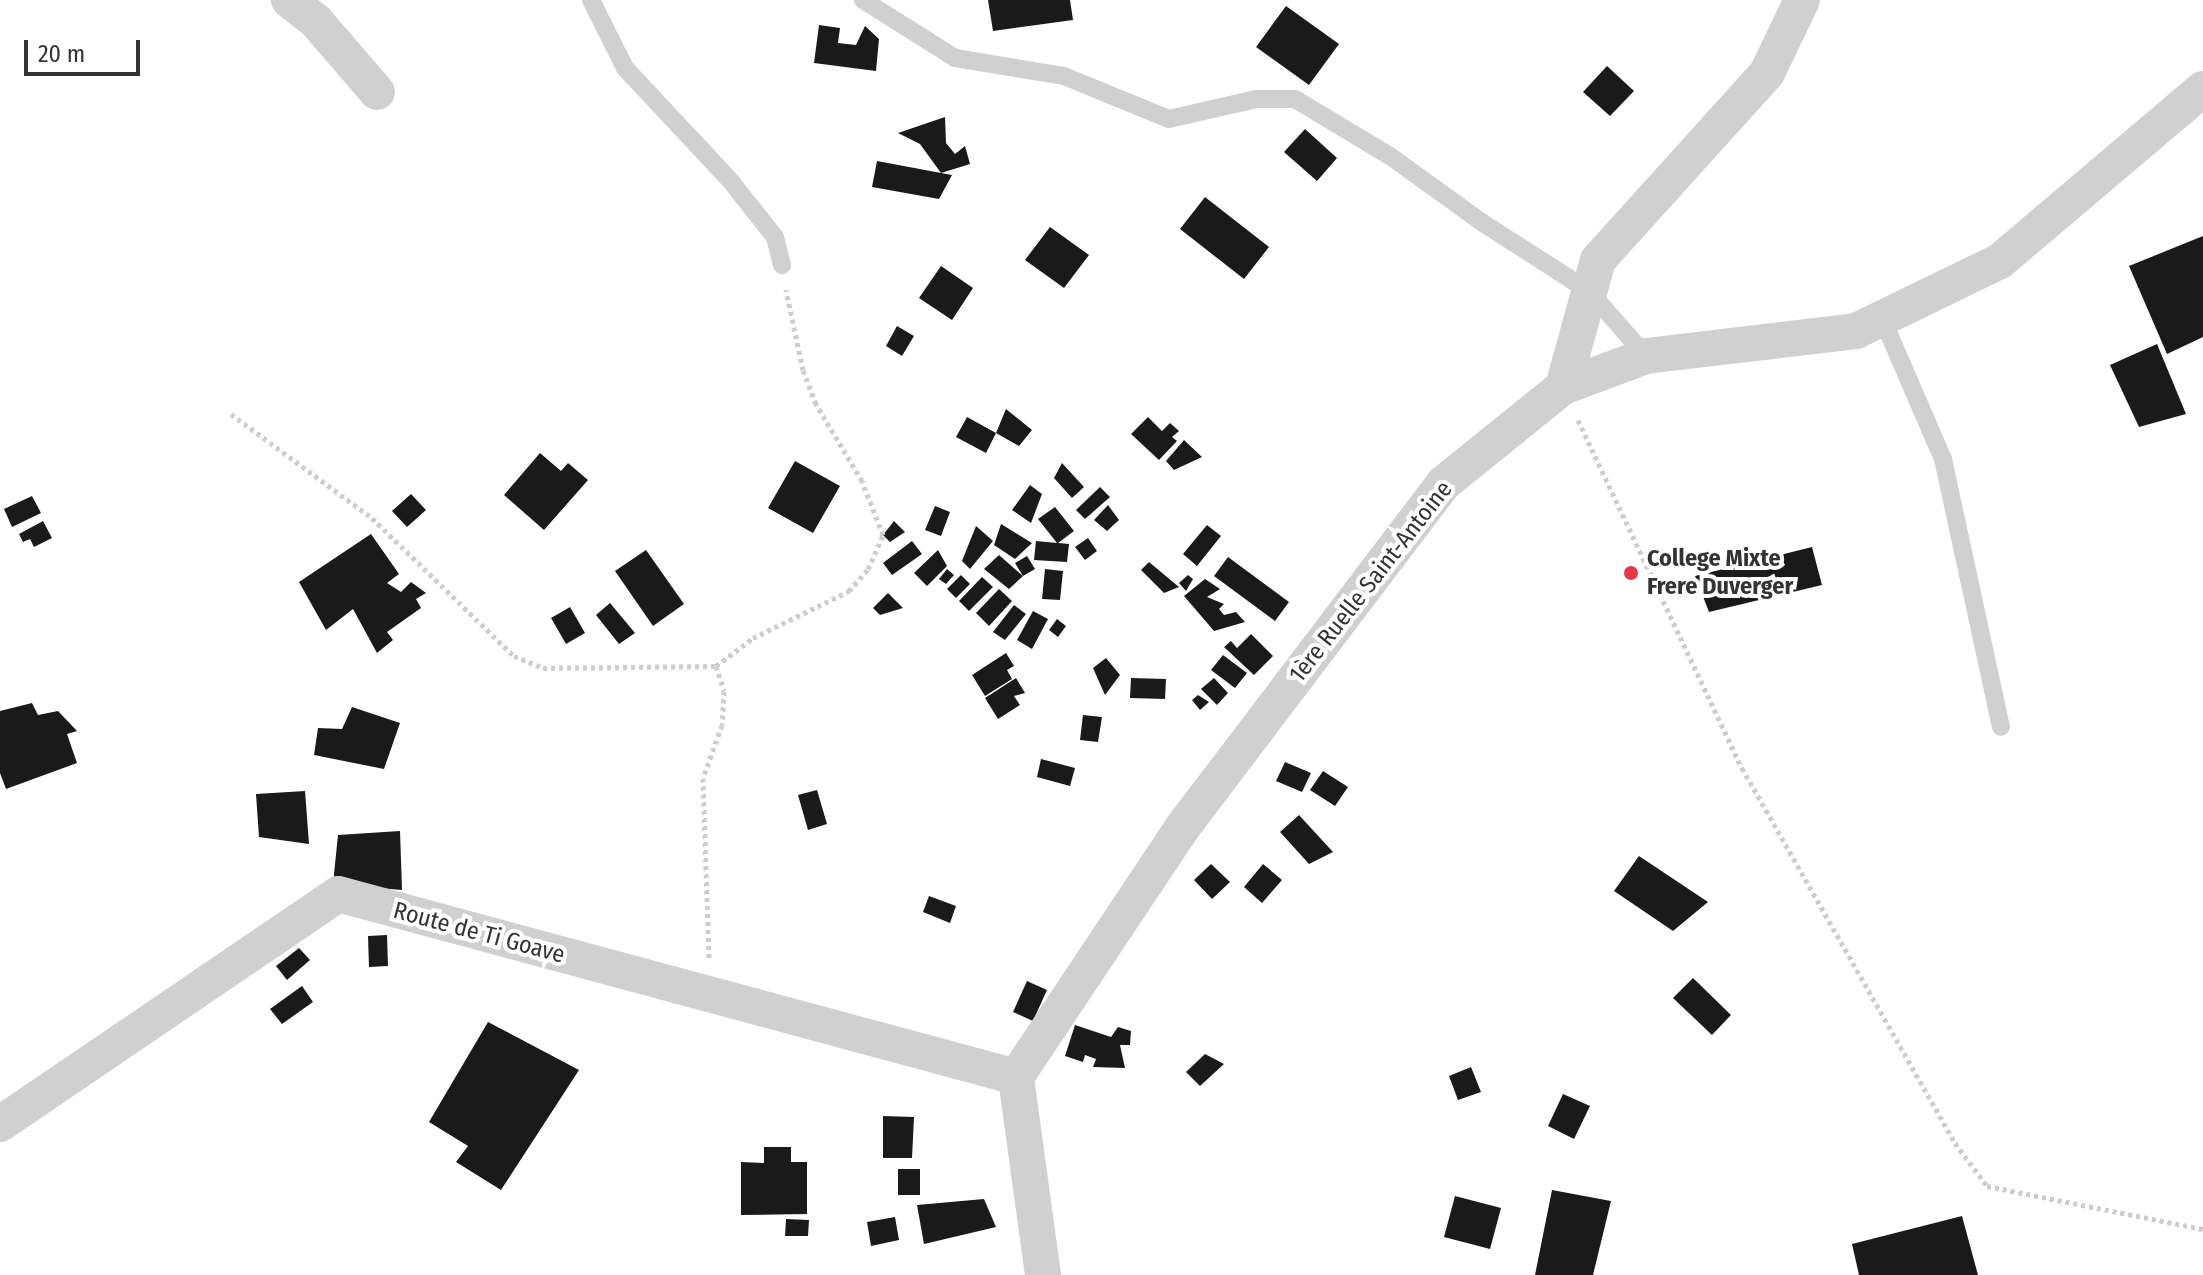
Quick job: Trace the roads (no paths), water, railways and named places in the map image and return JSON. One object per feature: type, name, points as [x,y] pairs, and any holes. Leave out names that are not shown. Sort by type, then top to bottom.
[{"type":"street","points":[[289,0],[315,20],[377,92]]},
{"type":"street","points":[[1563,387],[1598,260],[1767,73],[1802,0]]},
{"type":"street","name":"1ère Ruelle Saint-Antoine","points":[[1016,1077],[1182,828],[1444,483],[1563,387],[1646,356],[1856,331],[2000,261],[2203,89]]},
{"type":"street","name":"Route de Ti Goave","points":[[0,1124],[338,894],[1016,1077]]},
{"type":"street","points":[[1016,1077],[1043,1275]]},
{"type":"lane","points":[[591,0],[625,68],[729,179],[775,237],[782,265]]},
{"type":"lane","points":[[863,0],[955,58],[1064,76],[1169,119],[1256,99],[1295,99],[1390,156],[1589,291],[1646,356]]},
{"type":"lane","points":[[1882,318],[1943,459],[2001,727]]},
{"type":"place","name":"College Mixte Frere Duverger","points":[[1631,573]]}]
